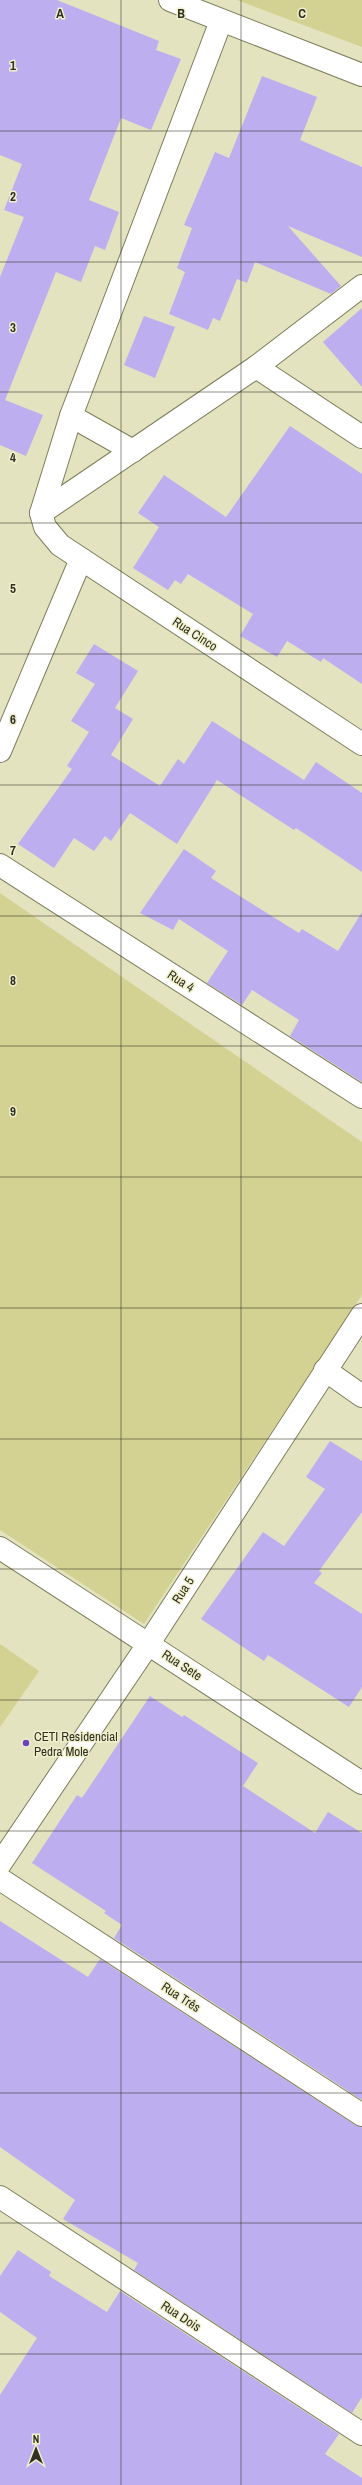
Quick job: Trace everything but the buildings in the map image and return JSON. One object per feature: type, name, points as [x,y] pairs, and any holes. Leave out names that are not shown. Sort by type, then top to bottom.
[{"type":"street","points":[[170,0],[362,75]]},
{"type":"street","points":[[41,513],[71,416],[222,21]]},
{"type":"street","points":[[41,513],[256,367],[362,286]]},
{"type":"street","points":[[256,367],[362,438]]},
{"type":"street","points":[[71,416],[133,451]]},
{"type":"street","name":"Rua Cinco","points":[[41,513],[45,526],[60,545],[362,744]]},
{"type":"street","points":[[0,752],[81,559]]},
{"type":"street","name":"Rua 4","points":[[0,864],[362,1097]]},
{"type":"street","name":"Rua 5","points":[[0,1864],[149,1643],[362,1315]]},
{"type":"street","points":[[325,1370],[362,1396]]},
{"type":"street","name":"Rua Sete","points":[[0,1548],[149,1643],[362,1783]]},
{"type":"street","name":"Rua Três","points":[[0,1879],[362,2115]]},
{"type":"street","name":"Rua Dois","points":[[0,2197],[362,2434]]},
{"type":"shaded area","points":[[237,0],[362,0],[362,47]]},
{"type":"shaded area","points":[[0,893],[362,1142],[362,1295],[144,1624],[0,1530]]},
{"type":"shaded area","points":[[0,1644],[39,1671],[0,1727]]},
{"type":"place","name":"CETI Residencial Pedra Mole","points":[[26,1743]]}]
